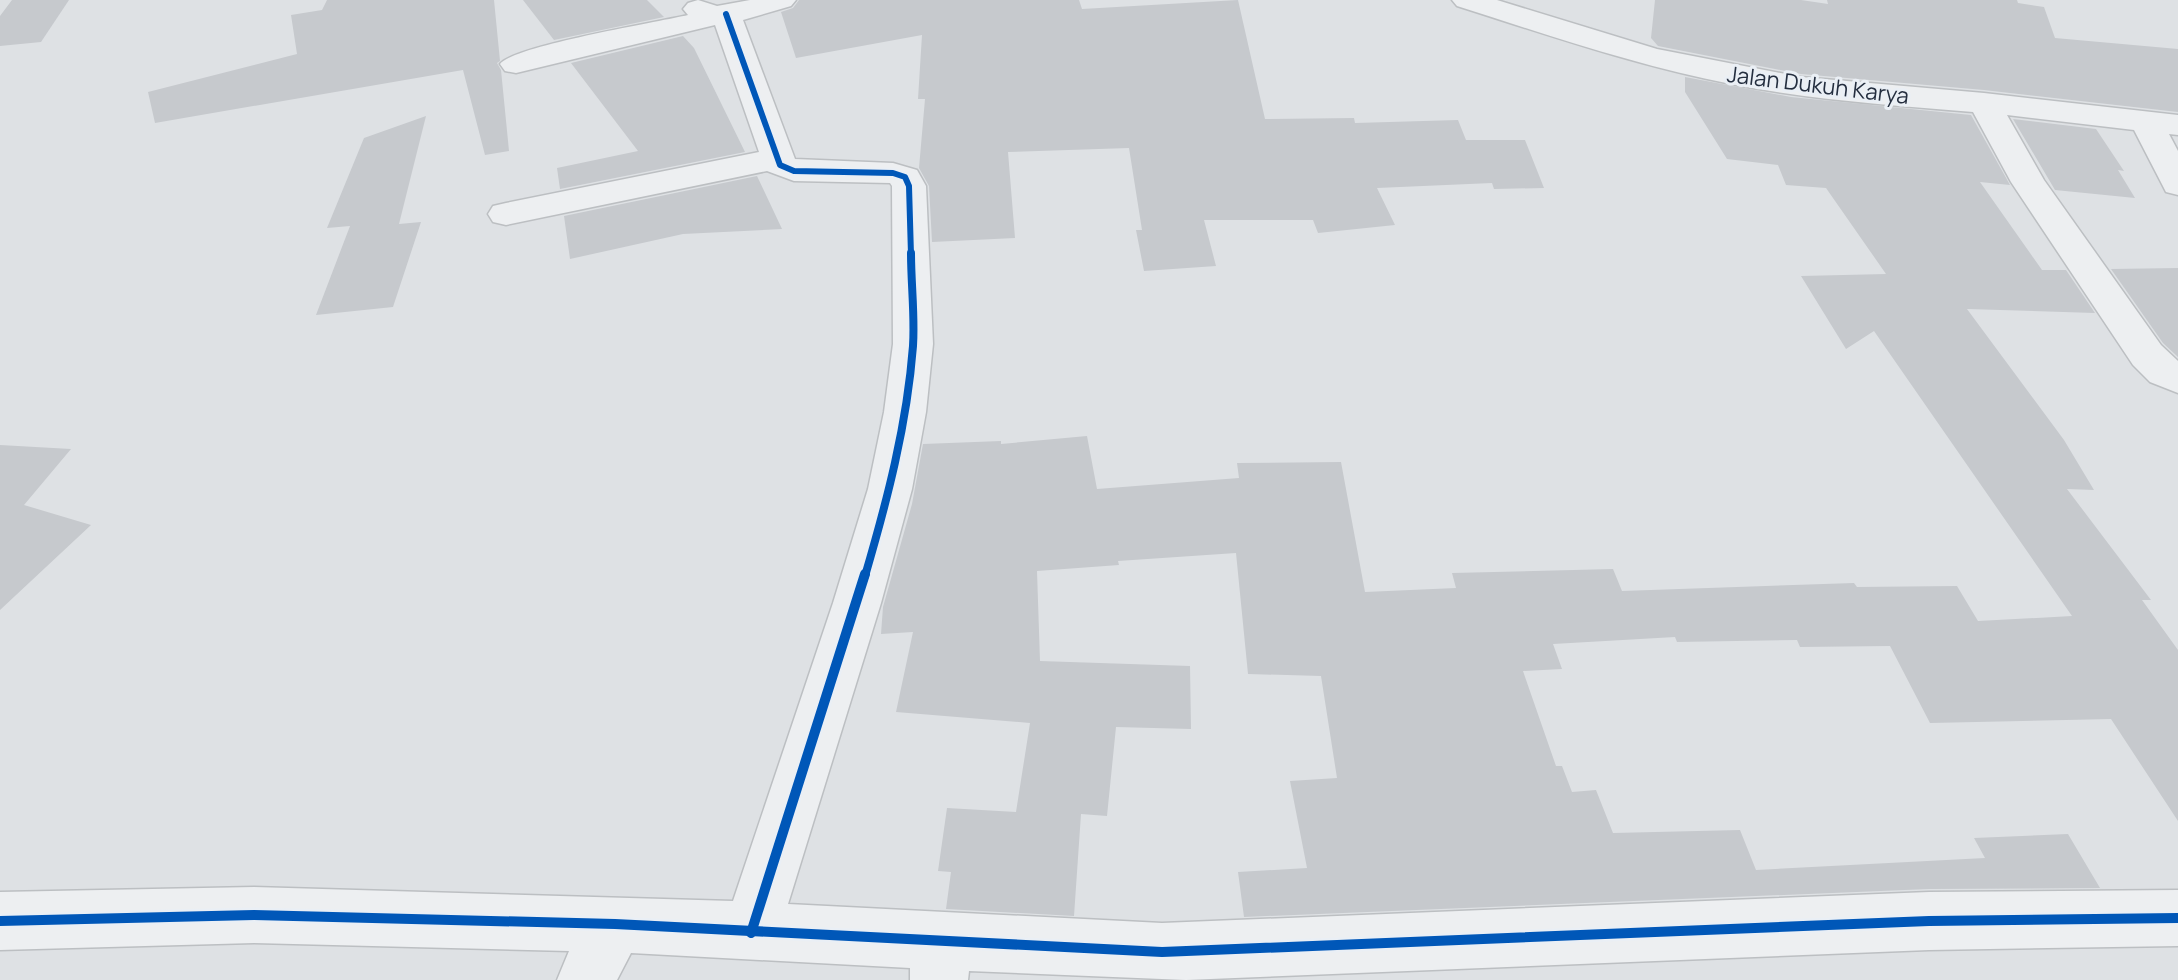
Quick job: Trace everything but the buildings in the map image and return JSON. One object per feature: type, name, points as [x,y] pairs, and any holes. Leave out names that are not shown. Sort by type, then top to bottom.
[{"type":"street","points":[[516,64],[699,22],[710,9],[781,0]]},
{"type":"street","name":"Jalan Dukuh Karya","points":[[1467,0],[1650,57],[1731,75],[1801,87],[2162,123]]},
{"type":"street","points":[[710,9],[784,169],[893,173],[905,177],[909,186],[913,344],[905,412],[890,489],[857,603],[751,933]]},
{"type":"street","points":[[1984,103],[2036,195],[2147,355],[2164,372],[2178,378]]},
{"type":"street","points":[[2162,123],[2178,184]]},
{"type":"street","points":[[506,214],[777,159]]},
{"type":"street","points":[[0,921],[254,915],[615,924],[751,933],[940,960],[1929,921],[2178,918]]},
{"type":"street","points":[[586,980],[615,924]]},
{"type":"cycle path","points":[[726,14],[780,165],[794,171],[893,173],[905,177],[909,186],[913,344],[905,412],[890,489],[857,603],[751,933]]},
{"type":"cycle path","points":[[0,921],[254,915],[615,924],[1162,952],[1929,921],[2178,918]]}]
